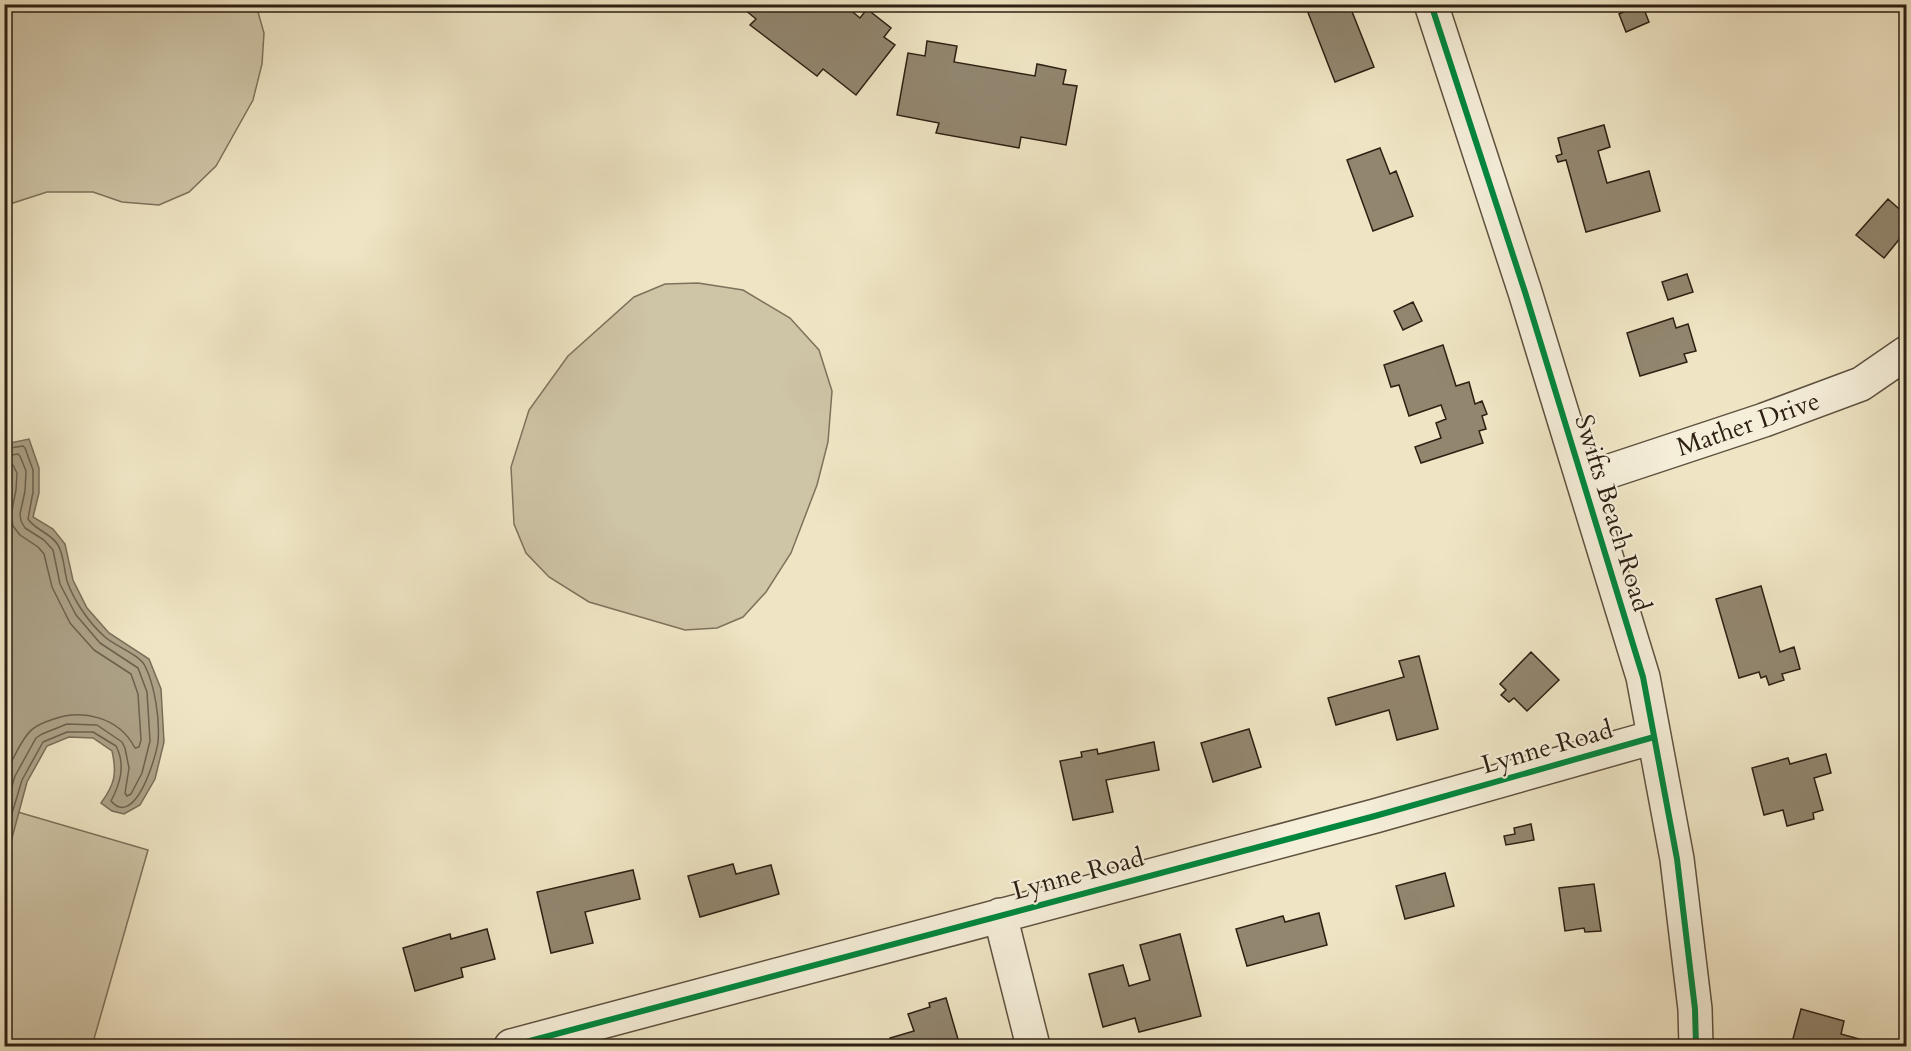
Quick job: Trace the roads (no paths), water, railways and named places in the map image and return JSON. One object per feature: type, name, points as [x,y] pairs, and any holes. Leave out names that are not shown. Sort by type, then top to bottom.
[{"type":"street","name":"Swifts Beach Road","points":[[1431,4],[1525,292],[1643,677],[1677,859],[1695,1010],[1696,1047]]},
{"type":"street","name":"Mather Drive","points":[[1583,480],[1764,420],[1861,384],[1906,353]]},
{"type":"street","name":"Lynne Road","points":[[511,1047],[1375,816],[1654,737]]},
{"type":"street","points":[[1000,915],[1033,1047]]},
{"type":"water","points":[[29,439],[39,468],[39,493],[33,517],[53,529],[65,544],[73,580],[87,608],[109,633],[149,659],[161,689],[164,742],[155,779],[140,805],[124,814],[112,811],[101,803],[114,778],[112,751],[93,738],[69,737],[47,746],[27,782],[5,864],[5,444]]}]
